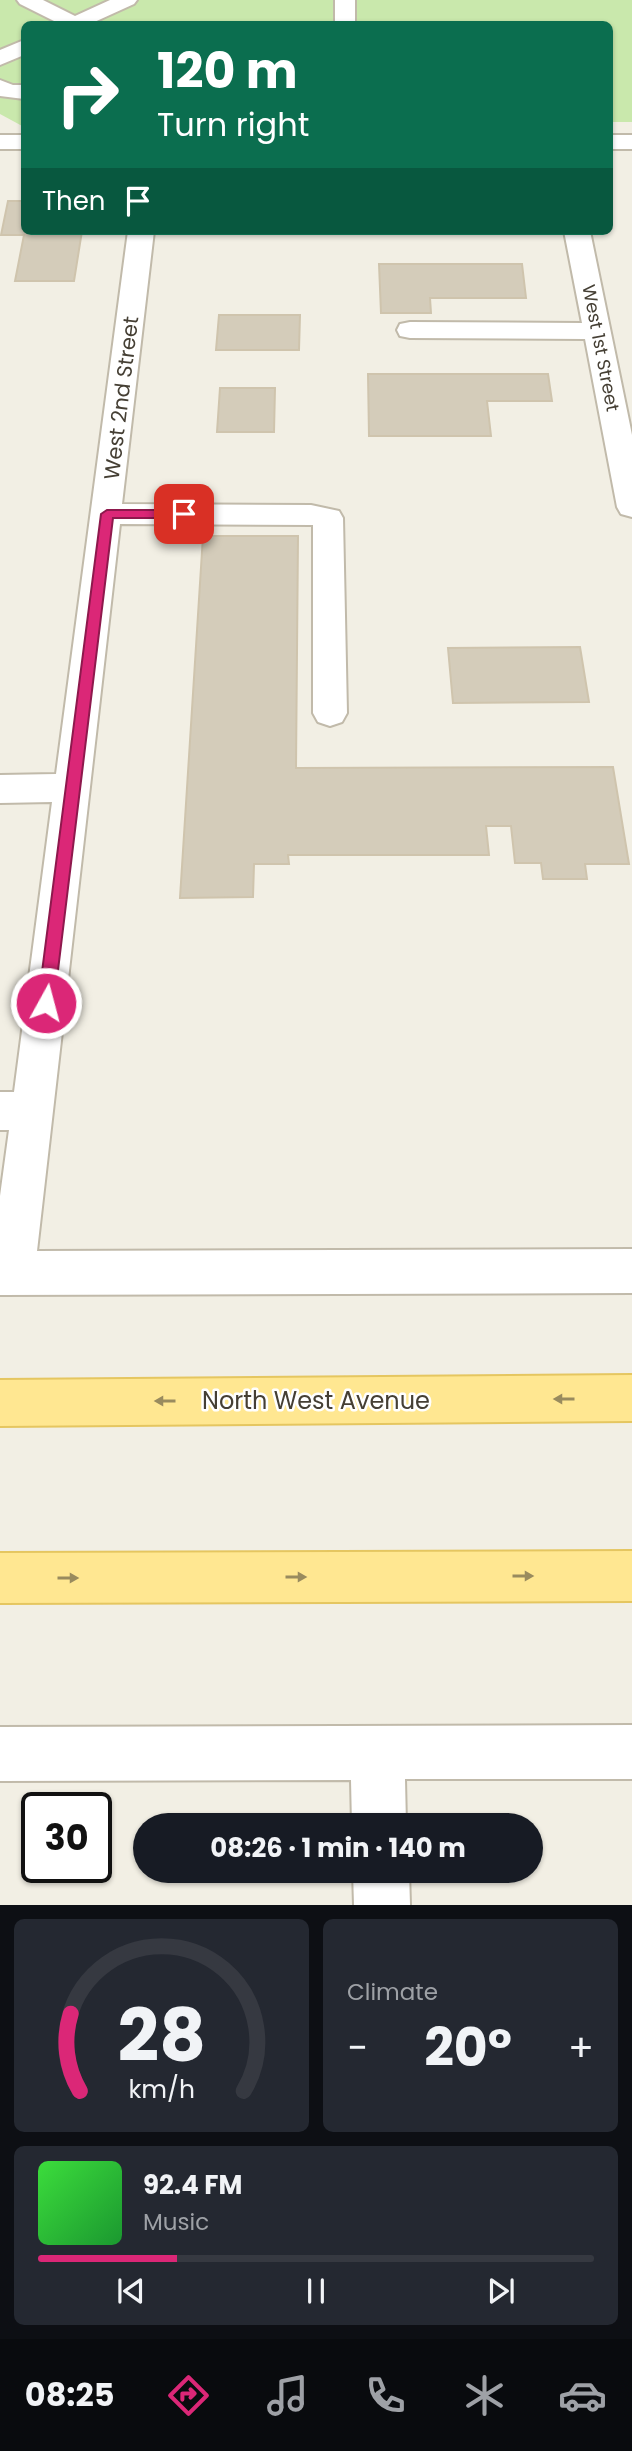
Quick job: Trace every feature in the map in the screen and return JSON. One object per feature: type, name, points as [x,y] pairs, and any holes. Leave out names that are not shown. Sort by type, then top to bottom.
[{"type":"main road","name":"North West Avenue","points":[[0,1403],[632,1398]]},
{"type":"main road","points":[[0,1578],[632,1576]]},
{"type":"street","points":[[27,0],[69,21]]},
{"type":"street","points":[[82,21],[127,0]]},
{"type":"street","points":[[345,0],[345,21]]},
{"type":"street","points":[[0,58],[21,48]]},
{"type":"street","points":[[0,87],[9,92],[21,92]]},
{"type":"street","points":[[613,142],[632,142]]},
{"type":"street","name":"West 2nd Street","points":[[6,1273],[16,1111],[73,788],[141,235]]},
{"type":"street","name":"West 1st Street","points":[[578,235],[632,507]]},
{"type":"street","points":[[410,330],[597,331]]},
{"type":"street","points":[[107,514],[311,514],[328,518],[330,713]]},
{"type":"street","points":[[0,789],[73,788]]},
{"type":"street","points":[[6,1273],[632,1271]]},
{"type":"street","points":[[0,1754],[632,1752]]},
{"type":"street","points":[[377,1753],[379,1813]]},
{"type":"street","points":[[382,1883],[383,1905]]},
{"type":"green space","points":[[0,0],[632,0],[632,122],[613,122],[613,21],[21,21],[21,125],[0,114]]},
{"type":"building","points":[[8,201],[21,201],[21,235],[1,235]]},
{"type":"building","points":[[24,235],[81,235],[74,281],[15,281]]},
{"type":"building","points":[[379,264],[522,264],[526,298],[430,298],[431,313],[381,313]]},
{"type":"building","points":[[219,315],[300,315],[299,350],[216,350]]},
{"type":"building","points":[[368,374],[548,374],[552,401],[487,401],[491,436],[369,436]]},
{"type":"building","points":[[220,388],[275,388],[274,432],[217,432]]},
{"type":"building","points":[[203,536],[298,536],[296,768],[613,767],[629,864],[585,864],[587,879],[543,879],[541,863],[515,863],[511,826],[486,826],[489,855],[288,855],[289,864],[254,864],[253,897],[180,898]]},
{"type":"building","points":[[580,647],[589,702],[453,703],[448,648]]},
{"type":"route","points":[[46,1003],[107,514],[184,514]]}]
